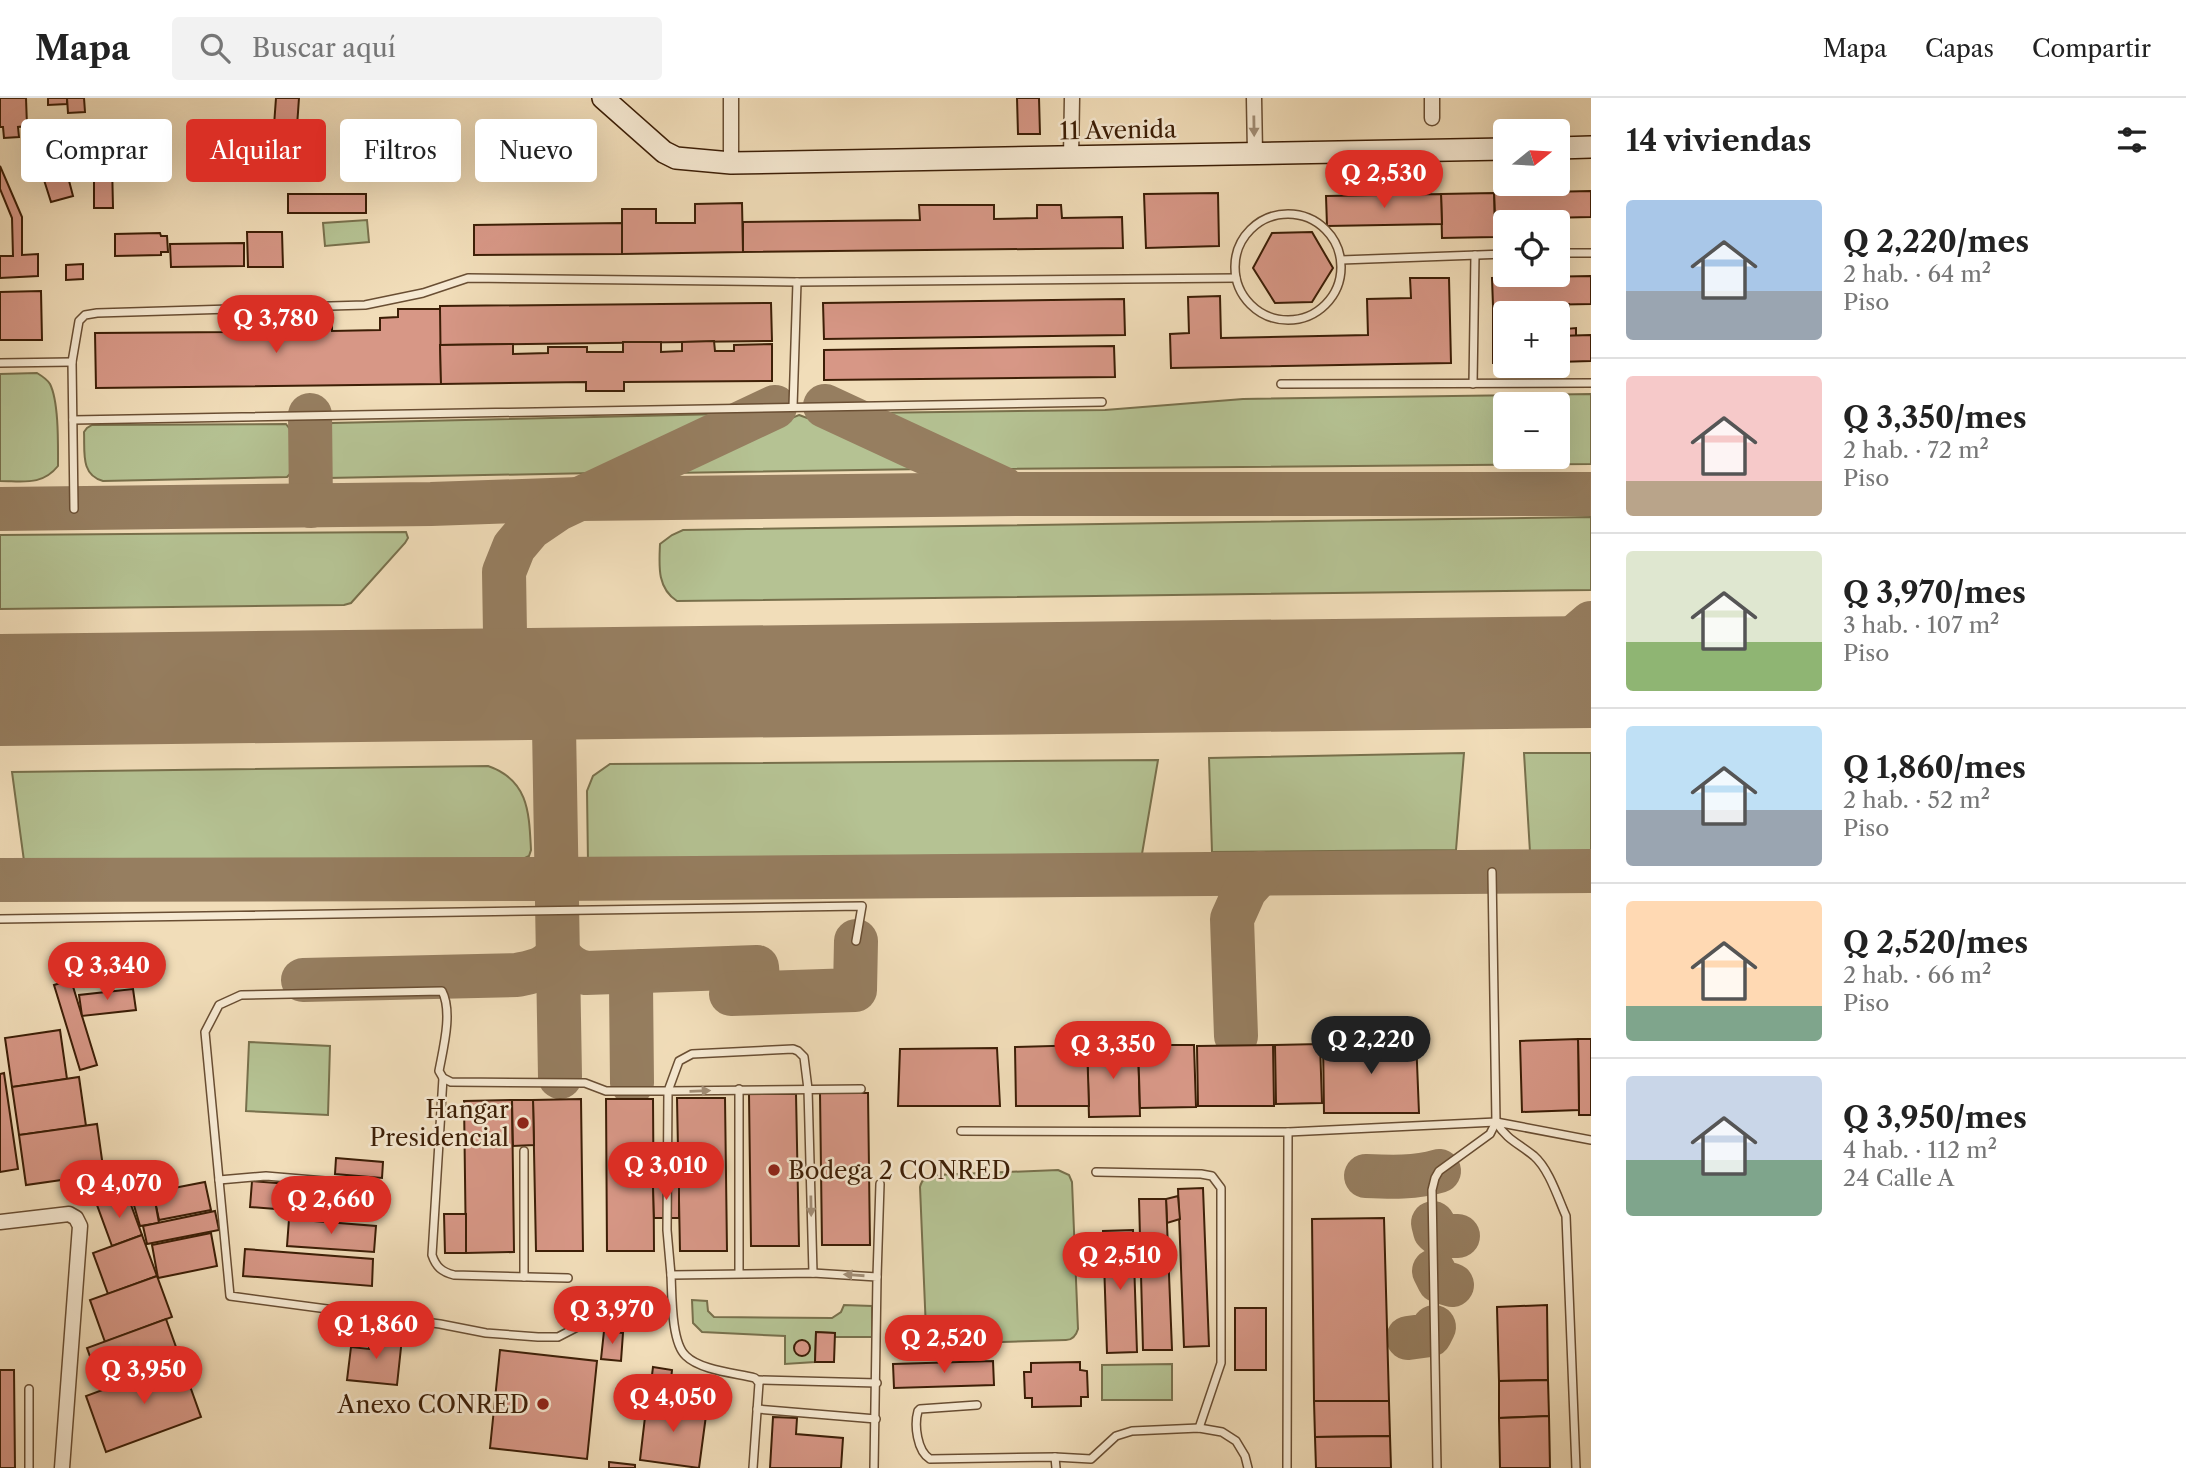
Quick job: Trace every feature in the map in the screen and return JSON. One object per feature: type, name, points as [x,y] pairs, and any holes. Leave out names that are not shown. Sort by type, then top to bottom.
[{"type":"main road","name":"11 Avenida","points":[[603,98],[664,152],[676,158],[731,163],[1493,149]]},
{"type":"main road","points":[[1570,148],[1591,147]]},
{"type":"street","points":[[731,98],[731,163]]},
{"type":"street","points":[[1071,157],[1072,98]]},
{"type":"street","points":[[1254,98],[1255,153]]},
{"type":"street","points":[[1432,98],[1432,118]]},
{"type":"street","points":[[0,1223],[69,1214],[76,1218],[80,1226],[62,1468]]},
{"type":"lane","points":[[1299,215],[1322,226],[1338,248],[1341,260],[1339,283],[1327,303],[1308,316],[1297,319],[1274,318],[1254,307],[1246,299],[1236,278],[1237,251],[1251,229],[1273,216],[1299,215]]},
{"type":"lane","points":[[1570,253],[1591,253]]},
{"type":"lane","points":[[1341,260],[1493,254]]},
{"type":"lane","points":[[1473,384],[1475,255]]},
{"type":"lane","points":[[74,509],[72,362],[79,321],[85,315],[365,305],[423,293],[468,278],[797,282],[1236,278]]},
{"type":"lane","points":[[793,407],[797,282]]},
{"type":"lane","points":[[0,363],[72,362]]},
{"type":"lane","points":[[1280,384],[1591,383]]},
{"type":"lane","points":[[73,420],[1102,402]]},
{"type":"lane","points":[[1437,1468],[1432,1190],[1439,1171],[1490,1134],[1496,1122],[1492,872]]},
{"type":"lane","points":[[0,919],[862,906],[856,941]]},
{"type":"lane","points":[[568,1278],[454,1275],[440,1269],[435,1263],[432,1255],[443,1078],[439,1071],[446,1034],[446,998],[442,991],[241,995],[219,1005],[205,1032],[230,1296],[440,1324],[486,1333],[538,1337],[558,1337],[589,1321]]},
{"type":"lane","points":[[813,1273],[808,1089],[804,1057],[793,1049],[685,1056],[679,1061],[668,1091],[667,1230],[674,1320],[679,1347],[686,1357],[707,1367],[758,1380],[877,1383]]},
{"type":"lane","points":[[443,1078],[451,1082],[585,1083],[606,1091],[861,1089]]},
{"type":"lane","points":[[738,1273],[739,1089]]},
{"type":"lane","points":[[1496,1122],[1504,1135],[1536,1157],[1553,1184],[1566,1216],[1576,1468]]},
{"type":"lane","points":[[961,1131],[1289,1132],[1496,1122],[1591,1140]]},
{"type":"lane","points":[[1287,1468],[1289,1132]]},
{"type":"lane","points":[[524,1151],[524,1277]]},
{"type":"lane","points":[[1096,1172],[1201,1174],[1212,1176],[1221,1188],[1221,1363],[1199,1428]]},
{"type":"lane","points":[[219,1180],[266,1176],[372,1185]]},
{"type":"lane","points":[[874,1468],[880,1184]]},
{"type":"lane","points":[[671,1275],[813,1273],[877,1277]]},
{"type":"lane","points":[[753,1468],[758,1380]]},
{"type":"lane","points":[[29,1389],[29,1468]]},
{"type":"lane","points":[[977,1405],[920,1409],[917,1431],[923,1454],[930,1459],[1091,1459],[1116,1436],[1132,1431],[1199,1428],[1222,1432],[1236,1441],[1245,1456],[1248,1468]]},
{"type":"lane","points":[[757,1409],[876,1419]]},
{"type":"lane","points":[[1055,1457],[1056,1468]]},
{"type":"lane","points":[[1091,1459],[1096,1468]]},
{"type":"green space","points":[[367,220],[369,242],[325,246],[323,223]]},
{"type":"green space","points":[[37,373],[49,382],[53,392],[58,466],[39,480],[0,481],[0,374]]},
{"type":"green space","points":[[1570,394],[1591,394],[1591,464],[1570,464]]},
{"type":"green space","points":[[1493,395],[1493,465],[997,469],[983,466],[866,413],[1105,410],[1243,399]]},
{"type":"green space","points":[[723,414],[725,419],[596,473],[327,478],[321,471],[321,434],[332,423]]},
{"type":"green space","points":[[799,415],[926,461],[926,469],[668,471],[672,466]]},
{"type":"green space","points":[[286,424],[295,436],[295,469],[287,477],[103,481],[90,473],[85,461],[84,432],[92,425]]},
{"type":"green space","points":[[1591,517],[1591,590],[677,601],[666,590],[660,568],[660,544],[683,530]]},
{"type":"green space","points":[[406,532],[408,538],[405,543],[351,603],[344,605],[0,609],[0,535]]},
{"type":"green space","points":[[1464,753],[1456,850],[1212,852],[1209,758]]},
{"type":"green space","points":[[1524,753],[1591,753],[1591,851],[1530,852]]},
{"type":"green space","points":[[1158,760],[1142,854],[588,863],[587,791],[593,776],[610,764]]},
{"type":"green space","points":[[488,766],[512,780],[524,799],[531,850],[529,856],[521,860],[24,861],[12,772]]},
{"type":"green space","points":[[249,1042],[330,1046],[328,1115],[246,1111]]},
{"type":"green space","points":[[1058,1170],[1069,1175],[1072,1182],[1078,1329],[1075,1336],[1066,1340],[939,1344],[931,1342],[926,1330],[920,1187],[923,1180],[934,1175]]},
{"type":"green space","points":[[692,1300],[707,1301],[708,1311],[714,1317],[832,1318],[841,1312],[844,1305],[872,1306],[872,1337],[835,1337],[834,1333],[816,1332],[815,1362],[785,1364],[785,1336],[702,1332],[693,1323]]},
{"type":"green space","points":[[1172,1364],[1172,1400],[1102,1400],[1102,1365]]},
{"type":"building","points":[[0,98],[26,98],[27,119],[21,119],[19,137],[4,138],[3,127],[0,127]]},
{"type":"building","points":[[48,98],[67,98],[67,104],[48,105]]},
{"type":"building","points":[[67,98],[84,98],[85,112],[68,113]]},
{"type":"building","points":[[276,98],[299,98],[298,119],[274,119]]},
{"type":"building","points":[[1017,98],[1039,98],[1040,134],[1018,134]]},
{"type":"building","points":[[0,166],[22,217],[22,255],[38,254],[38,276],[0,278],[0,256],[13,256],[12,218],[0,189]]},
{"type":"building","points":[[45,182],[69,182],[73,196],[51,202]]},
{"type":"building","points":[[94,182],[112,182],[113,208],[94,208]]},
{"type":"building","points":[[1570,191],[1591,191],[1591,217],[1570,217],[1570,210],[1495,210],[1494,196],[1570,196]]},
{"type":"building","points":[[1218,193],[1219,246],[1146,248],[1144,194]]},
{"type":"building","points":[[1493,193],[1493,237],[1442,238],[1441,194]]},
{"type":"building","points":[[288,194],[366,194],[366,213],[288,213]]},
{"type":"building","points":[[1441,194],[1442,224],[1327,226],[1326,196]]},
{"type":"building","points":[[742,203],[743,252],[622,254],[622,209],[656,209],[656,223],[695,223],[695,204]]},
{"type":"building","points":[[919,205],[994,205],[994,219],[1037,218],[1037,205],[1061,205],[1062,218],[1122,217],[1123,248],[743,252],[743,222],[920,220]]},
{"type":"building","points":[[622,223],[622,254],[474,255],[474,225]]},
{"type":"building","points":[[247,232],[282,232],[283,267],[248,267]]},
{"type":"building","points":[[1312,232],[1333,268],[1312,302],[1275,303],[1253,268],[1272,233]]},
{"type":"building","points":[[160,233],[161,236],[167,236],[168,252],[161,252],[161,255],[115,256],[115,234]]},
{"type":"building","points":[[244,243],[244,266],[171,267],[170,244]]},
{"type":"building","points":[[83,264],[83,279],[66,280],[66,265]]},
{"type":"building","points":[[1570,276],[1591,276],[1591,304],[1570,304],[1570,301],[1493,301],[1493,306],[1492,278],[1493,287],[1570,287]]},
{"type":"building","points":[[1410,278],[1449,278],[1451,363],[1171,368],[1170,334],[1189,333],[1188,297],[1220,296],[1221,338],[1368,335],[1367,299],[1411,298]]},
{"type":"building","points":[[41,291],[42,340],[0,340],[0,292]]},
{"type":"building","points":[[1124,299],[1125,335],[824,339],[823,303]]},
{"type":"building","points":[[771,303],[772,341],[440,345],[440,306]]},
{"type":"building","points":[[398,309],[440,309],[441,384],[96,388],[95,333],[234,332],[234,320],[283,319],[283,331],[306,331],[306,318],[332,318],[332,331],[380,330],[380,318],[398,317]]},
{"type":"building","points":[[1576,328],[1576,336],[1570,336],[1570,329]]},
{"type":"building","points":[[1591,335],[1591,361],[1570,362],[1570,336]]},
{"type":"building","points":[[714,341],[715,351],[734,351],[734,345],[772,344],[772,381],[624,382],[624,391],[586,391],[586,382],[441,384],[440,345],[513,344],[513,354],[548,353],[548,347],[587,347],[587,352],[623,352],[623,342],[661,342],[661,352],[682,351],[682,342]]},
{"type":"building","points":[[1114,346],[1115,377],[824,380],[824,350]]},
{"type":"building","points":[[71,980],[97,1065],[80,1070],[54,985]]},
{"type":"building","points":[[133,989],[136,1010],[82,1016],[79,995]]},
{"type":"building","points":[[60,1030],[67,1079],[12,1087],[5,1038]]},
{"type":"building","points":[[1416,1038],[1419,1113],[1324,1113],[1323,1039]]},
{"type":"building","points":[[1578,1039],[1591,1039],[1591,1115],[1579,1115]]},
{"type":"building","points":[[1578,1039],[1579,1110],[1522,1112],[1520,1041]]},
{"type":"building","points":[[1320,1044],[1322,1103],[1276,1104],[1275,1045]]},
{"type":"building","points":[[1087,1045],[1138,1045],[1140,1116],[1089,1117]]},
{"type":"building","points":[[1087,1045],[1089,1106],[1016,1106],[1015,1047]]},
{"type":"building","points":[[1138,1045],[1194,1045],[1196,1107],[1140,1108]]},
{"type":"building","points":[[1273,1045],[1274,1106],[1198,1106],[1197,1046]]},
{"type":"building","points":[[997,1048],[1000,1106],[898,1106],[900,1049]]},
{"type":"building","points":[[4,1073],[18,1169],[0,1172],[0,1074]]},
{"type":"building","points":[[79,1077],[86,1126],[19,1135],[12,1087]]},
{"type":"building","points":[[820,1093],[868,1093],[870,1245],[822,1245]]},
{"type":"building","name":"Bodega 2 CONRED","points":[[749,1094],[796,1094],[799,1246],[751,1246]]},
{"type":"building","points":[[677,1098],[725,1098],[727,1251],[680,1251]]},
{"type":"building","points":[[581,1099],[583,1251],[536,1251],[533,1100]]},
{"type":"building","points":[[606,1099],[653,1099],[654,1251],[607,1251]]},
{"type":"building","points":[[512,1100],[514,1252],[466,1253],[464,1101]]},
{"type":"building","name":"Hangar Presidencial","points":[[512,1100],[533,1100],[534,1145],[513,1146]]},
{"type":"building","points":[[97,1124],[104,1174],[26,1185],[19,1135]]},
{"type":"building","points":[[336,1158],[383,1162],[382,1178],[335,1174]]},
{"type":"building","points":[[252,1181],[378,1191],[376,1217],[250,1207]]},
{"type":"building","points":[[205,1182],[211,1210],[159,1220],[153,1192]]},
{"type":"building","points":[[653,1187],[679,1187],[679,1218],[654,1218]]},
{"type":"building","points":[[1203,1188],[1209,1346],[1184,1347],[1178,1189]]},
{"type":"building","points":[[153,1190],[159,1223],[140,1226],[131,1195]]},
{"type":"building","points":[[127,1194],[142,1235],[112,1246],[97,1205]]},
{"type":"building","points":[[1178,1196],[1180,1219],[1167,1223],[1166,1199]]},
{"type":"building","points":[[1139,1199],[1166,1199],[1172,1350],[1143,1350]]},
{"type":"building","points":[[215,1211],[219,1230],[147,1244],[143,1226]]},
{"type":"building","points":[[444,1214],[466,1214],[466,1253],[445,1253]]},
{"type":"building","points":[[1384,1218],[1389,1401],[1314,1401],[1312,1219]]},
{"type":"building","points":[[289,1219],[376,1226],[374,1252],[287,1246]]},
{"type":"building","points":[[1133,1230],[1137,1352],[1107,1353],[1103,1231]]},
{"type":"building","points":[[211,1233],[217,1266],[158,1278],[152,1245]]},
{"type":"building","points":[[142,1235],[157,1276],[108,1294],[93,1253]]},
{"type":"building","points":[[245,1249],[373,1259],[372,1286],[243,1276]]},
{"type":"building","points":[[157,1276],[172,1317],[105,1342],[90,1300]]},
{"type":"building","points":[[1547,1305],[1548,1380],[1499,1381],[1497,1307]]},
{"type":"building","points":[[1235,1308],[1266,1308],[1266,1370],[1235,1370]]},
{"type":"building","points":[[166,1319],[181,1361],[102,1390],[87,1348]]},
{"type":"building","points":[[604,1331],[623,1333],[621,1361],[601,1359]]},
{"type":"building","points":[[816,1332],[835,1333],[834,1362],[815,1362]]},
{"type":"building","points":[[370,1334],[402,1338],[397,1385],[347,1380],[351,1347],[369,1349]]},
{"type":"building","points":[[802,1340],[808,1342],[808,1354],[802,1356],[796,1354],[794,1348],[796,1342]]},
{"type":"building","name":"Anexo CONRED","points":[[500,1350],[597,1361],[587,1459],[490,1448]]},
{"type":"building","points":[[181,1361],[201,1417],[106,1452],[86,1396]]},
{"type":"building","points":[[993,1361],[994,1385],[894,1388],[893,1364]]},
{"type":"building","points":[[1080,1362],[1080,1370],[1087,1371],[1088,1397],[1081,1397],[1081,1406],[1032,1407],[1032,1398],[1025,1398],[1024,1372],[1031,1372],[1031,1363]]},
{"type":"building","points":[[653,1367],[672,1370],[671,1380],[728,1387],[725,1410],[649,1400]]},
{"type":"building","points":[[0,1370],[14,1370],[15,1468],[0,1468]]},
{"type":"building","points":[[1548,1380],[1549,1416],[1499,1418],[1499,1381]]},
{"type":"building","points":[[647,1400],[707,1408],[699,1468],[640,1460]]},
{"type":"building","points":[[1314,1401],[1389,1401],[1390,1436],[1315,1437]]},
{"type":"building","points":[[1549,1416],[1550,1468],[1500,1468],[1499,1418]]},
{"type":"building","points":[[773,1417],[797,1418],[796,1434],[843,1438],[841,1468],[770,1468]]},
{"type":"building","points":[[1390,1436],[1391,1468],[1316,1468],[1315,1437]]},
{"type":"building","points":[[609,1462],[635,1465],[635,1468],[609,1468]]},
{"type":"taxiway","points":[[825,406],[1004,489]]},
{"type":"taxiway","points":[[554,727],[542,702],[519,670],[505,634],[504,572],[514,547],[530,528],[558,509],[775,407]]},
{"type":"taxiway","points":[[310,415],[311,506]]},
{"type":"taxiway","points":[[0,509],[1015,494],[1591,494]]},
{"type":"taxiway","points":[[1533,673],[1591,623]]},
{"type":"taxiway","points":[[479,684],[497,662],[505,634]]},
{"type":"taxiway","points":[[560,1077],[554,727],[562,702],[575,683]]},
{"type":"taxiway","points":[[0,880],[556,879],[1591,871]]},
{"type":"taxiway","points":[[1236,1036],[1232,919],[1245,890],[1260,873]]},
{"type":"taxiway","points":[[731,994],[855,990],[856,941]]},
{"type":"taxiway","points":[[303,980],[517,975],[540,969],[558,954],[570,966],[586,973],[757,967],[759,993]]},
{"type":"taxiway","points":[[632,1083],[631,984],[642,971]]},
{"type":"taxiway","points":[[1366,1176],[1412,1176],[1439,1171]]},
{"type":"taxiway","points":[[1433,1223],[1435,1231],[1441,1236],[1458,1236]]},
{"type":"taxiway","points":[[1434,1271],[1439,1281],[1452,1285]]},
{"type":"taxiway","points":[[1408,1338],[1430,1335],[1434,1327]]},
{"type":"runway","points":[[0,690],[1591,672]]},
{"type":"place","name":"Hangar Presidencial","points":[[523,1123]]},
{"type":"place","name":"Bodega 2 CONRED","points":[[774,1170]]},
{"type":"place","name":"Anexo CONRED","points":[[543,1404]]}]
